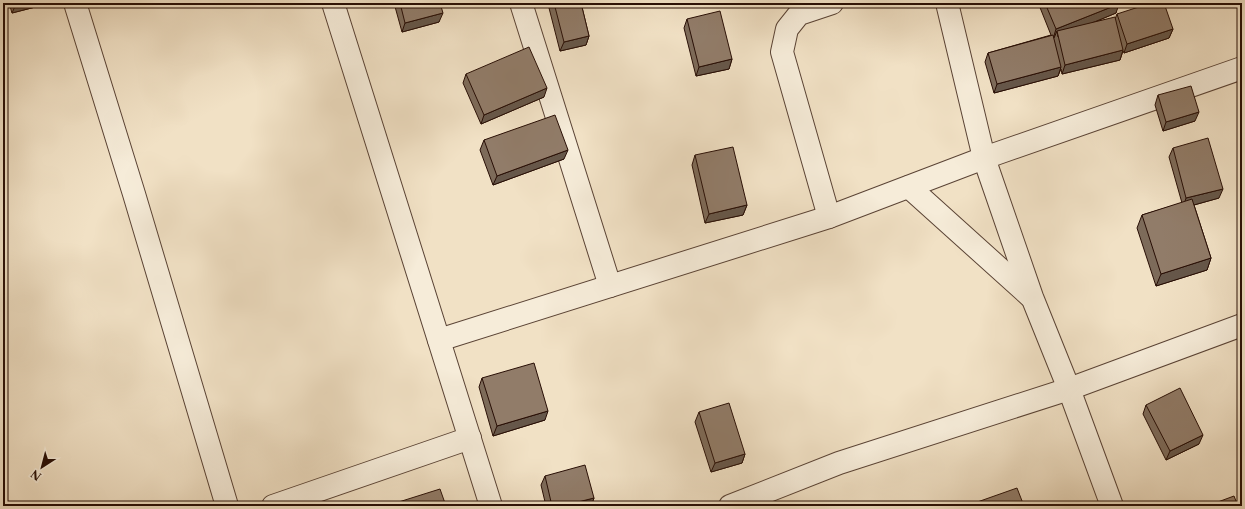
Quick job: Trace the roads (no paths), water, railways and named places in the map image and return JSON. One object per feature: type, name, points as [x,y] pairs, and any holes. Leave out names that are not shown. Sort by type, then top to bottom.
[{"type":"street","points":[[75,3],[134,194],[227,506]]},
{"type":"street","points":[[333,3],[491,506]]},
{"type":"street","points":[[521,3],[610,286]]},
{"type":"street","points":[[828,217],[782,52],[787,29],[799,14],[832,3]]},
{"type":"street","points":[[947,3],[984,158],[1032,298],[1069,389],[1112,506]]},
{"type":"street","points":[[439,340],[828,217],[984,158],[1242,68]]},
{"type":"street","points":[[909,187],[1032,298]]},
{"type":"street","points":[[730,506],[839,463],[1069,389],[1242,325]]},
{"type":"street","points":[[273,506],[470,438]]}]
